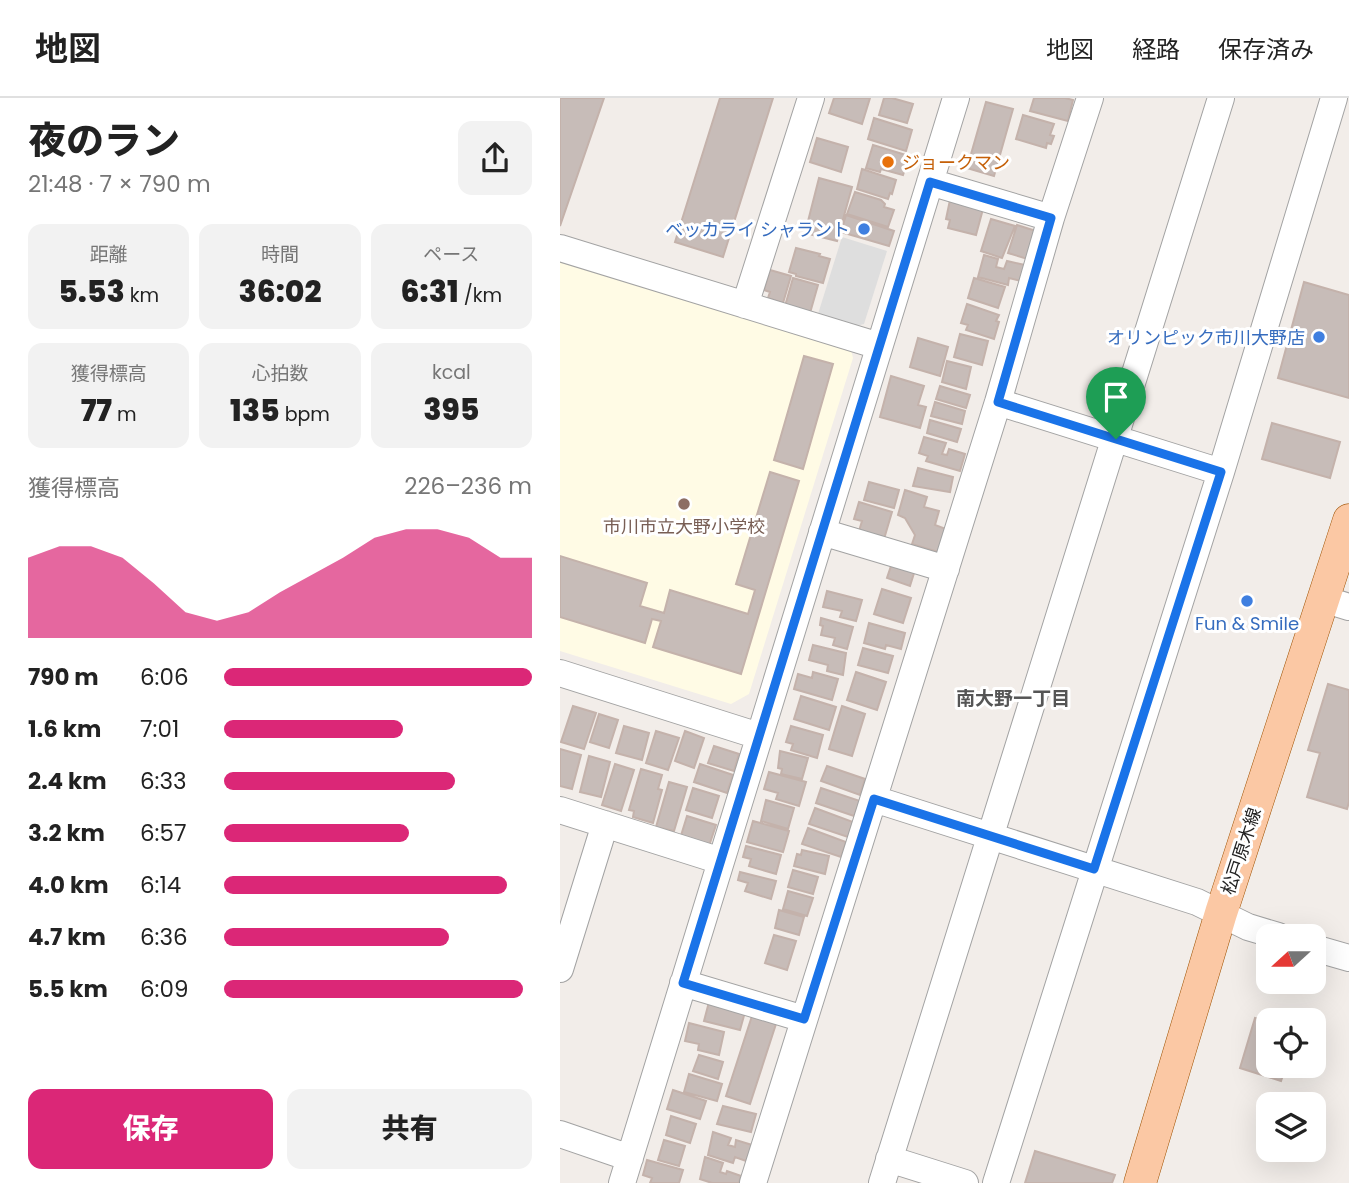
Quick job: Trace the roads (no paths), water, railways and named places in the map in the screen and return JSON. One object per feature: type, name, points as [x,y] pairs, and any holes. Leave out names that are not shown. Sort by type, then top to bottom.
[{"type":"main road","name":"松戸原木線","points":[[1140,1183],[1220,913],[1336,603],[1349,520]]},
{"type":"street","points":[[745,305],[811,98]]},
{"type":"street","points":[[622,1183],[956,98]]},
{"type":"street","points":[[753,1183],[998,402],[1051,218],[1090,98]]},
{"type":"street","points":[[965,1183],[886,1171],[1221,98]]},
{"type":"street","points":[[996,1183],[1221,472],[1334,98]]},
{"type":"street","points":[[930,182],[1051,218]]},
{"type":"street","points":[[560,248],[879,346]]},
{"type":"street","points":[[998,402],[1221,472]]},
{"type":"street","points":[[822,532],[946,569]]},
{"type":"street","points":[[560,673],[759,736]]},
{"type":"street","points":[[874,799],[1197,902],[1256,929]]},
{"type":"street","points":[[560,810],[721,861]]},
{"type":"street","points":[[560,969],[564,941],[606,824]]},
{"type":"street","points":[[1326,951],[1349,958]]},
{"type":"street","points":[[683,983],[804,1019]]},
{"type":"street","points":[[560,1135],[629,1158]]},
{"type":"place","name":"ジョークマン","points":[[888,162]]},
{"type":"place","name":"ベッカライ シャラント","points":[[864,229]]},
{"type":"place","name":"オリンピック市川大野店","points":[[1319,337]]},
{"type":"place","name":"市川市立大野小学校","points":[[684,504]]},
{"type":"place","name":"Fun & Smile","points":[[1247,601]]},
{"type":"district","name":"南大野一丁目","points":[[1013,698]]}]
